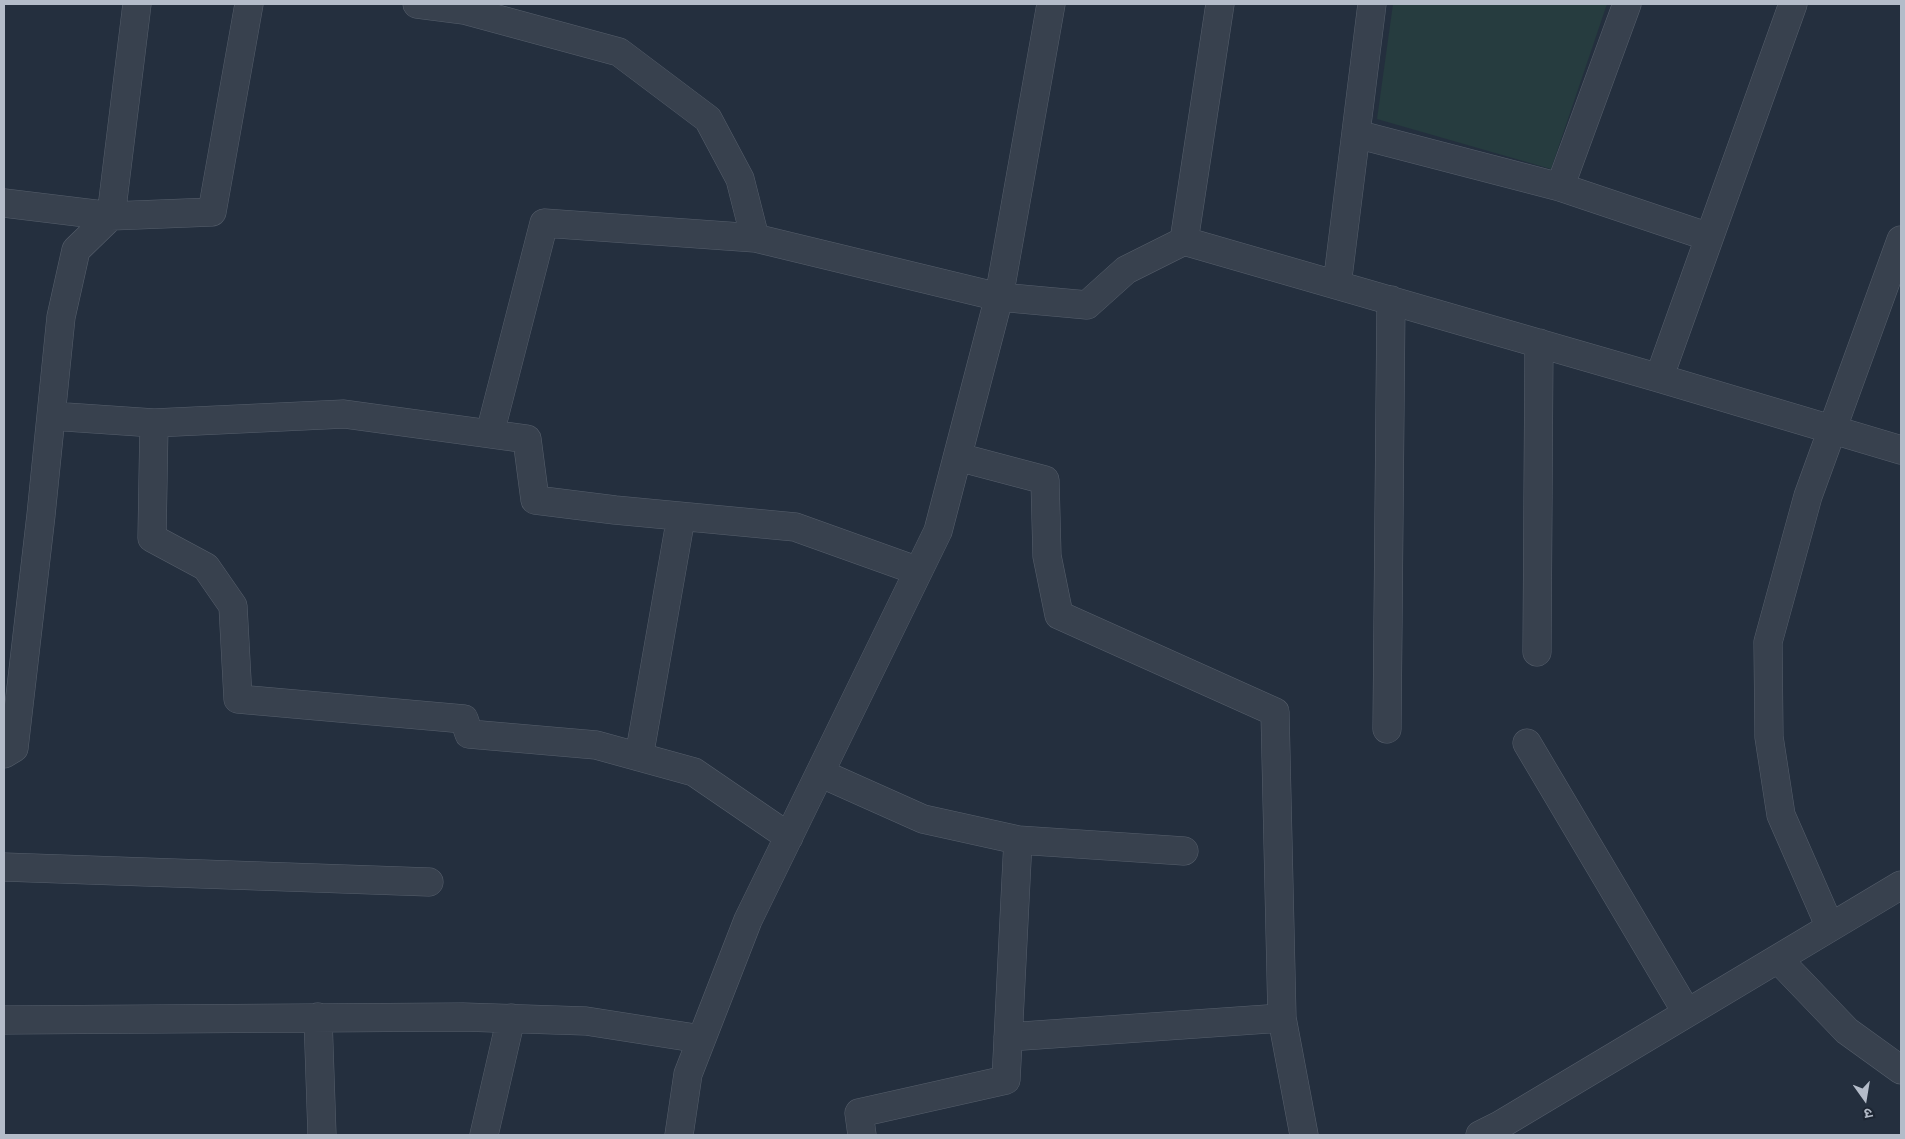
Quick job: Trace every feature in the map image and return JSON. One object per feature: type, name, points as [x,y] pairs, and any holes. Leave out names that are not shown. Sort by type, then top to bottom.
[{"type":"street","points":[[4,754],[14,748],[41,515],[61,317],[76,250],[111,216],[137,4]]},
{"type":"street","points":[[4,203],[111,216],[212,212],[249,4]]},
{"type":"street","points":[[417,4],[464,10],[619,52],[708,118],[740,179],[755,238]]},
{"type":"street","points":[[679,1135],[688,1074],[748,920],[938,531],[999,297],[1051,4]]},
{"type":"street","points":[[1184,241],[1220,4]]},
{"type":"street","points":[[1337,285],[1372,4]]},
{"type":"street","points":[[1560,187],[1627,4]]},
{"type":"street","points":[[1659,378],[1793,4]]},
{"type":"street","points":[[1356,134],[1560,187],[1709,237]]},
{"type":"street","points":[[490,433],[544,223],[755,238],[999,297],[1087,305],[1126,270],[1184,241],[1833,428],[1901,450]]},
{"type":"street","points":[[1830,927],[1781,815],[1769,737],[1768,642],[1808,496],[1901,240]]},
{"type":"street","points":[[1387,729],[1391,300]]},
{"type":"street","points":[[1537,652],[1539,343]]},
{"type":"street","points":[[51,416],[154,423],[344,414],[527,439],[535,500],[795,528],[918,571]]},
{"type":"street","points":[[154,423],[152,538],[206,567],[232,606],[238,699],[464,719],[469,734],[596,745],[694,772],[788,837]]},
{"type":"street","points":[[958,457],[1045,480],[1047,556],[1060,615],[1275,712],[1282,1018],[1304,1135]]},
{"type":"street","points":[[639,757],[681,517]]},
{"type":"street","points":[[1527,743],[1687,1013]]},
{"type":"street","points":[[820,774],[923,819],[1018,840],[1184,851]]},
{"type":"street","points":[[862,1135],[859,1113],[1006,1080],[1018,840]]},
{"type":"street","points":[[4,867],[428,882]]},
{"type":"street","points":[[1496,1132],[1687,1013],[1901,885]]},
{"type":"street","points":[[1778,959],[1847,1031],[1901,1070]]},
{"type":"street","points":[[318,1018],[322,1135]]},
{"type":"street","points":[[4,1020],[510,1018],[586,1021],[701,1039]]},
{"type":"street","points":[[484,1135],[510,1018]]},
{"type":"street","points":[[1008,1036],[1282,1018]]},
{"type":"green space","points":[[1393,4],[1607,4],[1551,169],[1377,119]]}]
